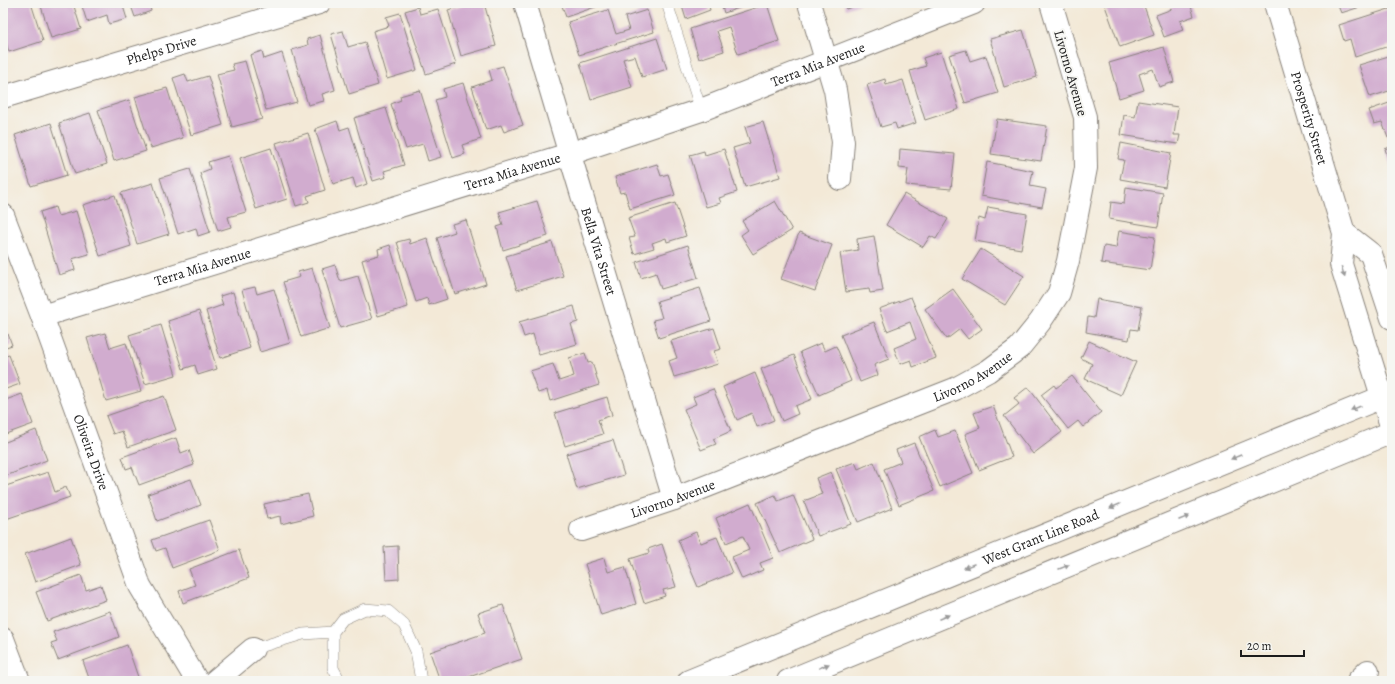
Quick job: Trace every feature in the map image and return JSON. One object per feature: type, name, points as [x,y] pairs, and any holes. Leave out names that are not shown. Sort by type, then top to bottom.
[{"type":"street","name":"Phelps Drive","points":[[3,97],[319,3]]},
{"type":"street","name":"Bella Vita Street","points":[[525,3],[569,154],[674,499]]},
{"type":"street","points":[[810,3],[835,90],[843,142],[840,179]]},
{"type":"street","name":"Terra Mia Avenue","points":[[42,316],[569,154],[701,110],[974,3]]},
{"type":"street","name":"Livorno Avenue","points":[[581,530],[674,499],[956,389],[988,371],[1020,348],[1040,322],[1059,293],[1068,261],[1086,168],[1085,117],[1051,3]]},
{"type":"street","name":"Prosperity Street","points":[[1274,3],[1344,233],[1341,264],[1387,395],[1392,429]]},
{"type":"street","name":"Oliveira Drive","points":[[3,215],[42,316],[140,586],[197,681]]},
{"type":"street","points":[[1344,233],[1371,254],[1392,318]]},
{"type":"street","name":"West Grant Line Road","points":[[689,681],[1387,395]]},
{"type":"street","points":[[788,681],[1392,432]]},
{"type":"street","points":[[3,640],[19,681]]},
{"type":"street","points":[[214,681],[253,649]]},
{"type":"lane","points":[[668,3],[701,110]]},
{"type":"lane","points":[[340,681],[334,668],[333,632],[343,619],[365,610],[388,610],[404,625],[416,651],[421,681]]},
{"type":"lane","points":[[253,649],[303,634],[333,632]]},
{"type":"building","points":[[3,3],[31,3],[43,41],[9,52],[3,33]]},
{"type":"building","points":[[40,3],[73,3],[81,29],[51,38]]},
{"type":"building","points":[[81,3],[122,3],[127,19],[109,24],[107,15],[87,22]]},
{"type":"building","points":[[130,3],[149,3],[151,11],[135,17]]},
{"type":"building","points":[[465,3],[484,3],[496,46],[461,56],[448,10],[465,5]]},
{"type":"building","points":[[561,3],[607,3],[566,17]]},
{"type":"building","points":[[681,3],[708,3],[710,10],[686,19]]},
{"type":"building","points":[[721,3],[754,3],[724,13]]},
{"type":"building","points":[[844,3],[859,3],[860,4],[846,9]]},
{"type":"building","points":[[1104,3],[1143,3],[1154,35],[1120,47]]},
{"type":"building","points":[[1170,3],[1190,3],[1194,16],[1180,21],[1183,30],[1164,37],[1156,15],[1172,9]]},
{"type":"building","points":[[1337,3],[1373,3],[1341,13]]},
{"type":"building","points":[[767,4],[779,41],[738,54],[729,27],[717,31],[724,51],[699,59],[690,29]]},
{"type":"building","points":[[418,7],[420,14],[438,9],[456,64],[426,74],[405,11]]},
{"type":"building","points":[[1392,8],[1392,45],[1355,57],[1350,39],[1344,41],[1339,25]]},
{"type":"building","points":[[608,10],[616,34],[629,30],[625,17],[647,10],[654,32],[579,55],[568,22]]},
{"type":"building","points":[[400,13],[417,70],[387,79],[373,31],[389,26],[386,17]]},
{"type":"building","points":[[1023,30],[1037,77],[1004,87],[990,39]]},
{"type":"building","points":[[343,31],[348,47],[365,42],[378,85],[349,94],[331,34]]},
{"type":"building","points":[[320,35],[335,90],[322,94],[324,101],[308,105],[292,50],[308,45],[307,39]]},
{"type":"building","points":[[657,38],[667,69],[642,77],[635,56],[623,59],[632,87],[591,100],[580,63]]},
{"type":"building","points":[[1164,47],[1174,82],[1159,87],[1153,69],[1139,74],[1144,90],[1119,98],[1109,63]]},
{"type":"building","points":[[966,50],[970,61],[986,56],[998,93],[965,103],[949,55]]},
{"type":"building","points":[[262,51],[264,59],[282,53],[297,102],[266,110],[250,55]]},
{"type":"building","points":[[941,52],[959,109],[925,120],[910,71],[926,66],[923,58]]},
{"type":"building","points":[[1392,55],[1392,90],[1370,97],[1359,65]]},
{"type":"building","points":[[245,61],[262,119],[232,127],[217,74],[234,70],[232,64]]},
{"type":"building","points":[[503,66],[523,125],[504,132],[501,125],[486,130],[472,87],[492,80],[489,70]]},
{"type":"building","points":[[185,74],[188,82],[208,76],[223,125],[191,135],[173,78]]},
{"type":"building","points":[[885,79],[886,85],[903,80],[916,123],[897,129],[895,123],[881,127],[867,85]]},
{"type":"building","points":[[463,83],[481,139],[462,145],[465,154],[453,158],[435,100],[445,97],[443,89]]},
{"type":"building","points":[[167,88],[183,138],[151,148],[135,97]]},
{"type":"building","points":[[420,90],[441,157],[428,161],[423,144],[406,149],[391,104],[401,100],[400,96]]},
{"type":"building","points":[[129,100],[146,151],[114,161],[98,110]]},
{"type":"building","points":[[1138,101],[1178,107],[1174,135],[1180,135],[1178,144],[1121,135],[1124,115],[1135,117]]},
{"type":"building","points":[[1392,102],[1392,137],[1388,138],[1382,122],[1374,124],[1369,110]]},
{"type":"building","points":[[386,108],[404,165],[384,171],[386,177],[373,181],[354,118]]},
{"type":"building","points":[[90,113],[107,164],[75,174],[59,123]]},
{"type":"building","points":[[997,119],[1047,126],[1041,161],[991,154]]},
{"type":"building","points":[[337,121],[340,130],[349,127],[367,184],[356,188],[353,178],[333,184],[315,129]]},
{"type":"building","points":[[763,122],[780,177],[745,187],[733,148],[750,143],[745,127]]},
{"type":"building","points":[[51,123],[67,175],[31,186],[15,135]]},
{"type":"building","points":[[308,133],[325,190],[307,196],[309,202],[296,206],[276,143]]},
{"type":"building","points":[[1121,143],[1171,153],[1165,187],[1120,179],[1124,160],[1118,159]]},
{"type":"building","points":[[1392,146],[1392,170],[1385,149]]},
{"type":"building","points":[[271,148],[287,199],[256,209],[240,158]]},
{"type":"building","points":[[724,149],[737,192],[719,198],[721,203],[706,207],[690,155],[704,151],[705,155]]},
{"type":"building","points":[[900,149],[955,154],[951,189],[906,185],[908,169],[899,168]]},
{"type":"building","points":[[228,156],[246,212],[228,217],[231,227],[218,231],[200,173],[210,169],[208,162]]},
{"type":"building","points":[[987,162],[1033,171],[1030,186],[1046,189],[1042,207],[981,196]]},
{"type":"building","points":[[657,164],[661,176],[668,174],[675,195],[630,209],[625,192],[620,193],[615,177]]},
{"type":"building","points":[[190,169],[210,232],[198,236],[196,228],[178,234],[160,178]]},
{"type":"building","points":[[153,183],[169,234],[137,244],[121,193]]},
{"type":"building","points":[[1126,187],[1163,193],[1158,227],[1109,219],[1111,202],[1124,204]]},
{"type":"building","points":[[904,194],[948,219],[936,239],[930,236],[923,247],[886,225]]},
{"type":"building","points":[[115,195],[131,246],[100,256],[83,205]]},
{"type":"building","points":[[537,201],[548,236],[503,250],[497,227],[503,225],[499,212]]},
{"type":"building","points":[[775,201],[792,230],[753,254],[741,235],[748,230],[742,221]]},
{"type":"building","points":[[675,203],[686,236],[667,242],[666,238],[652,243],[654,248],[634,254],[629,238],[635,237],[628,218]]},
{"type":"building","points":[[55,207],[58,216],[76,211],[89,254],[72,259],[75,270],[59,275],[40,212]]},
{"type":"building","points":[[988,207],[1027,214],[1021,249],[975,241],[979,218],[985,220]]},
{"type":"building","points":[[466,220],[486,284],[455,294],[437,238],[455,232],[452,224]]},
{"type":"building","points":[[1119,231],[1155,237],[1150,270],[1101,263],[1104,246],[1116,248]]},
{"type":"building","points":[[799,233],[832,245],[815,291],[781,279]]},
{"type":"building","points":[[874,236],[883,291],[870,293],[869,289],[846,292],[840,253],[858,250],[857,239]]},
{"type":"building","points":[[427,238],[447,299],[429,305],[427,298],[416,302],[397,242],[409,239],[410,244]]},
{"type":"building","points":[[552,242],[563,276],[517,290],[506,256]]},
{"type":"building","points":[[390,245],[408,307],[378,316],[362,260],[379,255],[378,249]]},
{"type":"building","points":[[688,245],[698,278],[661,289],[656,273],[641,278],[636,262]]},
{"type":"building","points":[[981,249],[1024,276],[1005,305],[962,279]]},
{"type":"building","points":[[335,265],[340,281],[358,276],[372,319],[340,328],[322,269]]},
{"type":"building","points":[[312,268],[330,328],[301,337],[283,282],[300,277],[298,272]]},
{"type":"building","points":[[255,287],[257,294],[274,289],[290,343],[260,352],[242,290]]},
{"type":"building","points":[[700,288],[711,321],[659,338],[653,320],[662,318],[657,301]]},
{"type":"building","points":[[953,289],[982,329],[968,339],[960,329],[947,339],[925,309]]},
{"type":"building","points":[[233,292],[250,348],[220,358],[206,311],[223,305],[220,296]]},
{"type":"building","points":[[911,297],[936,358],[913,367],[911,360],[900,364],[894,348],[916,339],[910,322],[887,331],[879,309]]},
{"type":"building","points":[[1097,299],[1142,307],[1138,330],[1131,329],[1129,340],[1086,332],[1088,317],[1094,318]]},
{"type":"building","points":[[574,306],[578,322],[571,324],[577,344],[539,355],[533,334],[524,337],[519,322]]},
{"type":"building","points":[[199,311],[217,369],[198,375],[195,365],[183,369],[168,321]]},
{"type":"building","points":[[874,322],[889,359],[874,365],[878,375],[860,382],[841,335]]},
{"type":"building","points":[[161,325],[176,375],[145,384],[129,335]]},
{"type":"building","points":[[714,328],[721,349],[714,351],[718,364],[674,377],[669,361],[677,358],[671,341]]},
{"type":"building","points":[[105,333],[110,348],[126,343],[141,391],[106,401],[87,338]]},
{"type":"building","points":[[8,334],[12,345],[3,348],[3,336]]},
{"type":"building","points":[[1089,341],[1136,362],[1121,395],[1085,379],[1092,364],[1081,358]]},
{"type":"building","points":[[821,343],[825,351],[836,346],[851,381],[819,395],[800,352]]},
{"type":"building","points":[[585,353],[588,363],[592,362],[599,385],[550,401],[547,390],[538,393],[530,371],[553,364],[559,381],[574,376],[569,358]]},
{"type":"building","points":[[9,355],[20,384],[3,390],[3,357]]},
{"type":"building","points":[[794,355],[812,399],[795,406],[798,414],[782,421],[761,369]]},
{"type":"building","points":[[755,373],[774,420],[757,427],[752,413],[737,420],[723,387]]},
{"type":"building","points":[[1072,376],[1101,412],[1083,427],[1078,421],[1068,429],[1041,395],[1054,385],[1056,388]]},
{"type":"building","points":[[1028,387],[1062,432],[1033,454],[1004,416],[1019,404],[1014,398]]},
{"type":"building","points":[[713,389],[731,431],[713,439],[716,444],[701,450],[684,409],[696,404],[693,397]]},
{"type":"building","points":[[22,394],[33,424],[3,435],[3,401]]},
{"type":"building","points":[[164,396],[176,430],[128,447],[122,431],[113,434],[106,416]]},
{"type":"building","points":[[607,397],[612,415],[598,420],[603,434],[565,446],[555,413]]},
{"type":"building","points":[[993,406],[1012,457],[979,470],[965,434],[980,428],[974,413]]},
{"type":"building","points":[[36,430],[47,460],[3,477],[3,443]]},
{"type":"building","points":[[935,430],[938,437],[955,431],[973,473],[940,487],[919,437]]},
{"type":"building","points":[[176,438],[181,453],[189,450],[194,465],[139,485],[132,467],[126,469],[122,457]]},
{"type":"building","points":[[613,440],[624,475],[577,489],[566,454]]},
{"type":"building","points":[[914,443],[934,491],[899,505],[884,469],[901,462],[896,450]]},
{"type":"building","points":[[855,462],[858,469],[874,462],[892,508],[858,522],[836,469]]},
{"type":"building","points":[[48,472],[55,492],[66,487],[70,497],[6,519],[3,509],[3,487]]},
{"type":"building","points":[[831,472],[851,524],[818,536],[804,501],[822,494],[816,478]]},
{"type":"building","points":[[191,479],[201,505],[157,521],[148,494]]},
{"type":"building","points":[[308,494],[313,516],[281,524],[280,516],[267,519],[264,504]]},
{"type":"building","points":[[775,495],[778,501],[793,495],[812,539],[780,553],[757,503]]},
{"type":"building","points":[[750,503],[773,558],[760,563],[763,570],[742,579],[732,557],[749,550],[743,536],[726,543],[716,518]]},
{"type":"building","points":[[209,520],[220,550],[172,568],[165,548],[156,551],[152,540]]},
{"type":"building","points":[[696,532],[701,543],[717,537],[732,573],[698,587],[678,540]]},
{"type":"building","points":[[71,537],[81,565],[35,582],[25,554]]},
{"type":"building","points":[[662,544],[676,587],[663,590],[665,596],[644,603],[630,559],[649,553],[648,549]]},
{"type":"building","points":[[398,546],[399,579],[386,580],[384,547]]},
{"type":"building","points":[[239,550],[249,578],[183,603],[179,591],[195,585],[189,569]]},
{"type":"building","points":[[604,558],[608,572],[625,567],[636,604],[601,615],[585,564]]},
{"type":"building","points":[[81,575],[86,590],[101,585],[106,600],[47,621],[36,592]]},
{"type":"building","points":[[503,605],[522,659],[457,681],[440,681],[430,652],[485,633],[478,613]]},
{"type":"building","points":[[110,611],[119,637],[58,660],[51,643],[57,641],[53,632]]},
{"type":"building","points":[[127,645],[139,680],[90,681],[83,661]]}]
